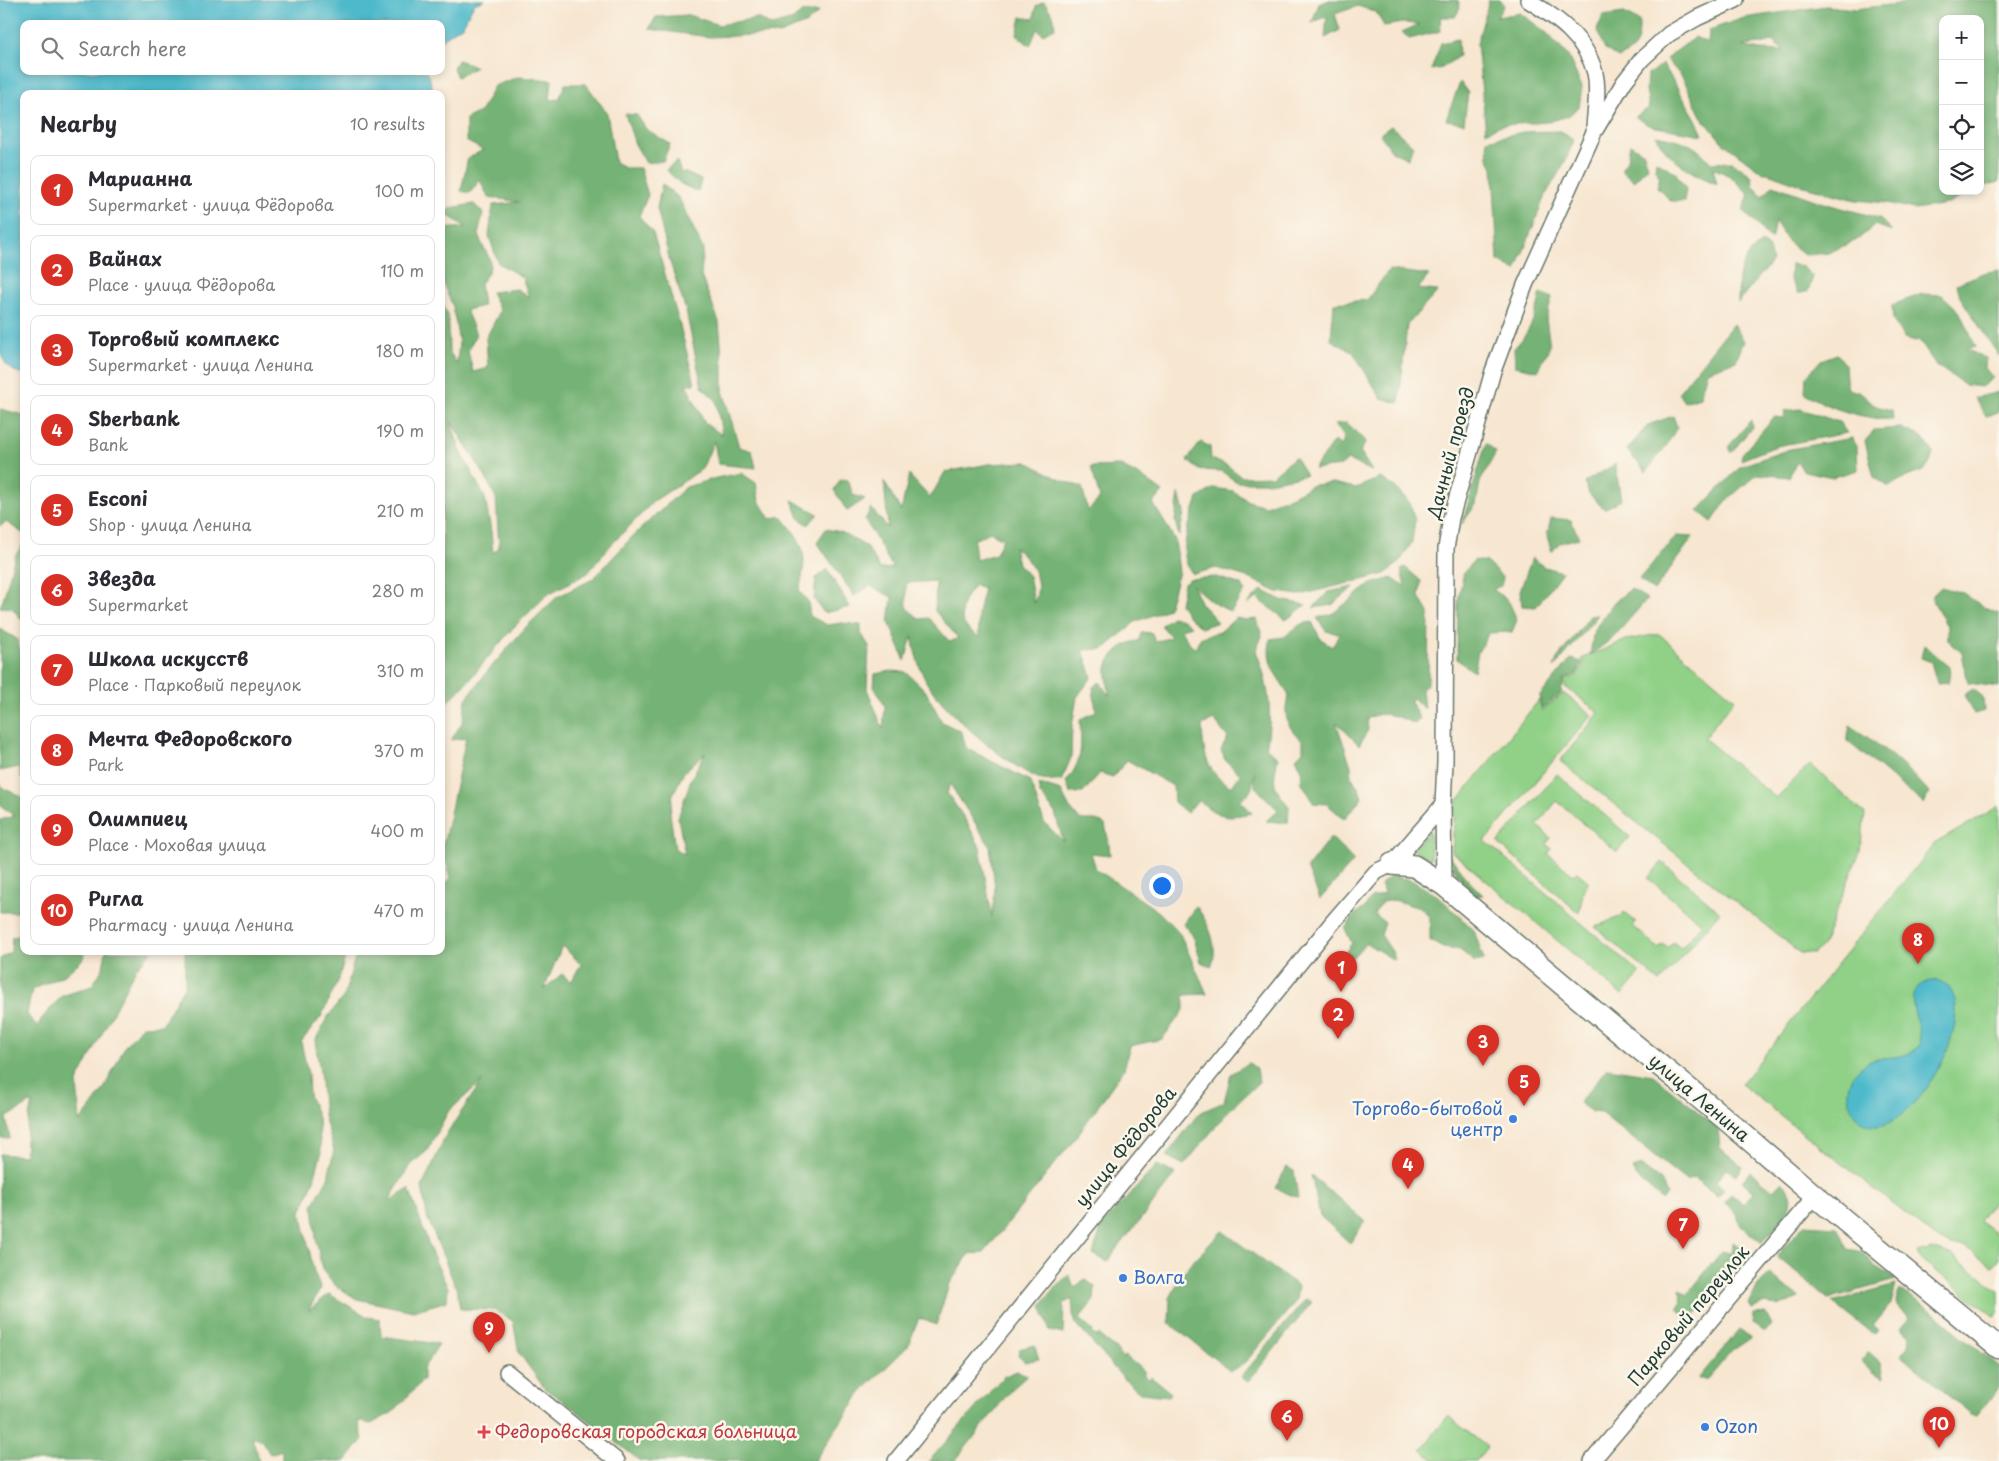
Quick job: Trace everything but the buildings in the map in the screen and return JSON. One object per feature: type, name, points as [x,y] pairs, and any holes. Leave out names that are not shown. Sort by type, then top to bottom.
[{"type":"street","points":[[1528,0],[1549,13],[1572,32],[1587,52],[1595,74],[1594,132]]},
{"type":"street","points":[[1594,132],[1624,82],[1642,59],[1662,40],[1697,18],[1736,0]]},
{"type":"street","name":"Дачный проезд","points":[[1444,885],[1446,549],[1451,518],[1496,362],[1525,285],[1594,132]]},
{"type":"street","name":"улица Фёдорова","points":[[896,1461],[1332,923],[1376,872],[1392,864],[1443,805]]},
{"type":"street","name":"улица Ленина","points":[[1392,864],[1414,866],[1444,885],[1999,1348]]},
{"type":"street","name":"Парковый переулок","points":[[1592,1461],[1815,1196]]},
{"type":"street","points":[[507,1372],[617,1461]]},
{"type":"green space","points":[[1330,0],[1458,0],[1460,8],[1455,17],[1440,17],[1441,31],[1409,39],[1402,32],[1420,24],[1402,23],[1384,26],[1376,12],[1358,6],[1335,14],[1340,30],[1325,38],[1327,16],[1312,23],[1319,4]]},
{"type":"green space","points":[[1489,0],[1500,0],[1504,5],[1497,17],[1520,13],[1547,33],[1568,56],[1582,87],[1579,107],[1568,116],[1548,122],[1501,125],[1486,132],[1477,44]]},
{"type":"green space","points":[[1932,0],[1999,0],[1999,182],[1984,186],[1984,15],[1939,15],[1939,195],[1965,195],[1948,204],[1914,209],[1887,203],[1856,200],[1804,186],[1759,170],[1722,142],[1701,116],[1683,78],[1666,59],[1695,37],[1708,43],[1709,30],[1744,18],[1826,6],[1855,9]],"holes":[[[1772,41],[1784,51],[1760,50],[1742,46]]]},
{"type":"green space","points":[[1044,2],[1053,15],[1055,28],[1043,34],[1037,29],[1030,46],[1017,35],[1021,17],[1034,19],[1036,6]]},
{"type":"green space","points":[[803,12],[819,12],[807,23],[779,34],[709,37],[649,29],[656,17],[688,15],[719,25],[757,18],[772,26],[793,20]]},
{"type":"green space","points":[[1624,13],[1639,21],[1639,34],[1633,48],[1618,58],[1604,48],[1597,30],[1603,16]]},
{"type":"green space","points":[[1458,39],[1459,56],[1442,68],[1431,70],[1441,43]]},
{"type":"green space","points":[[458,60],[476,67],[457,77],[453,68]]},
{"type":"green space","points":[[1663,64],[1696,119],[1703,135],[1650,126],[1635,117],[1649,108],[1646,89],[1647,75]]},
{"type":"green space","points":[[518,77],[552,80],[550,100],[559,99],[565,84],[586,84],[607,113],[615,162],[625,168],[640,168],[648,195],[639,216],[653,233],[680,326],[695,384],[686,384],[705,423],[722,435],[716,400],[702,387],[686,311],[670,262],[657,208],[662,184],[679,198],[703,249],[701,276],[719,322],[723,365],[723,391],[739,447],[752,451],[756,468],[718,464],[714,441],[702,469],[654,501],[609,547],[588,573],[548,594],[512,629],[464,686],[447,702],[445,710],[445,310],[448,316],[449,351],[457,364],[459,343],[453,307],[445,288],[445,229],[466,227],[447,215],[449,208],[474,204],[483,213],[479,233],[480,240],[490,262],[490,268],[480,283],[483,306],[466,310],[476,334],[468,351],[473,372],[488,368],[486,338],[500,311],[491,292],[517,289],[529,297],[522,277],[498,263],[489,236],[493,205],[520,202],[488,197],[480,180],[470,193],[461,191],[468,158],[483,150],[466,141],[466,119],[481,111],[494,86]],"holes":[[[451,422],[484,474],[496,498],[499,547],[493,553],[485,498],[460,450]]]},
{"type":"green space","points":[[1460,82],[1468,93],[1464,123],[1446,120]]},
{"type":"green space","points":[[625,114],[637,115],[646,129],[670,144],[663,161],[646,163],[635,144]]},
{"type":"green space","points":[[1391,126],[1413,146],[1408,159],[1392,151],[1380,134]]},
{"type":"green space","points":[[1560,131],[1574,140],[1566,160],[1544,198],[1516,271],[1498,261],[1493,167],[1488,158],[1487,140],[1523,132]]},
{"type":"green space","points":[[1655,135],[1692,146],[1711,163],[1733,162],[1752,176],[1753,186],[1763,196],[1773,185],[1823,203],[1879,218],[1892,231],[1875,225],[1857,240],[1828,253],[1804,255],[1788,242],[1775,221],[1771,240],[1743,210],[1749,194],[1730,176],[1713,168],[1717,184],[1689,171],[1667,152]]},
{"type":"green space","points":[[1630,144],[1644,153],[1648,167],[1634,181],[1621,170],[1627,160]]},
{"type":"green space","points":[[677,161],[681,173],[686,173],[701,180],[698,192],[681,184],[666,170]]},
{"type":"green space","points":[[1656,161],[1675,172],[1686,189],[1684,201],[1671,201],[1657,187],[1660,177],[1655,169]]},
{"type":"green space","points":[[1762,242],[1769,248],[1772,261],[1738,303],[1741,269],[1748,256]]},
{"type":"green space","points":[[1791,264],[1803,267],[1813,277],[1808,291],[1798,294],[1790,279]]},
{"type":"green space","points":[[1389,270],[1429,275],[1418,289],[1438,291],[1407,325],[1399,403],[1381,398],[1353,352],[1331,340],[1334,303],[1367,300]]},
{"type":"green space","points":[[1999,270],[1999,356],[1960,297],[1957,284],[1983,273]]},
{"type":"green space","points":[[1541,293],[1552,298],[1546,319],[1550,346],[1538,371],[1515,366],[1514,348],[1525,336],[1532,322]]},
{"type":"green space","points":[[1922,294],[1942,295],[1959,311],[1976,347],[1965,349],[1986,358],[1985,368],[1993,378],[1981,387],[1965,385],[1936,365],[1920,342],[1904,338],[1893,320],[1892,305]]},
{"type":"green space","points":[[1733,324],[1744,341],[1736,361],[1707,371],[1700,397],[1684,402],[1678,393]]},
{"type":"green space","points":[[1837,354],[1845,364],[1848,389],[1862,393],[1876,406],[1892,410],[1893,420],[1847,412],[1805,393],[1806,377],[1821,360]]},
{"type":"green space","points":[[1999,392],[1998,413],[1986,416],[1974,398]]},
{"type":"green space","points":[[0,409],[20,414],[20,531],[6,522],[0,526]]},
{"type":"green space","points":[[1800,409],[1839,422],[1847,433],[1776,446],[1741,460],[1742,454],[1774,417],[1784,418],[1785,411]]},
{"type":"green space","points":[[1673,416],[1677,427],[1667,445],[1646,472],[1627,450],[1648,425]]},
{"type":"green space","points":[[1751,420],[1752,427],[1731,453],[1729,446]]},
{"type":"green space","points":[[1347,423],[1366,442],[1360,452],[1372,471],[1348,460],[1341,466],[1314,469],[1334,441],[1342,446],[1344,437],[1335,424]]},
{"type":"green space","points":[[1901,428],[1922,437],[1933,452],[1930,463],[1925,469],[1889,487],[1874,477],[1865,441],[1875,430]]},
{"type":"green space","points":[[1852,438],[1857,449],[1858,470],[1833,477],[1804,471],[1797,462],[1789,477],[1757,474],[1727,500],[1712,522],[1698,511],[1741,466],[1790,449]]},
{"type":"green space","points":[[1201,442],[1210,447],[1211,459],[1228,466],[1242,477],[1272,476],[1295,457],[1306,475],[1268,482],[1237,482],[1221,471],[1199,470],[1187,460]]},
{"type":"green space","points":[[1486,443],[1496,452],[1480,482],[1476,504],[1462,524]]},
{"type":"green space","points":[[1027,462],[1061,480],[1082,487],[1088,511],[1100,498],[1091,467],[1121,466],[1145,479],[1163,492],[1153,503],[1175,540],[1179,572],[1168,609],[1135,622],[1104,649],[1083,650],[1092,677],[1077,697],[1072,726],[1071,758],[1061,781],[1038,778],[1026,772],[994,750],[947,708],[927,683],[918,660],[912,636],[905,661],[889,622],[892,597],[870,586],[854,596],[817,542],[826,529],[841,532],[867,547],[880,569],[893,568],[865,520],[871,508],[888,528],[884,481],[901,511],[909,475],[930,498],[945,472],[989,464]],"holes":[[[990,532],[1003,539],[996,554],[976,560],[974,540]],[[1014,547],[1031,565],[1037,579],[1038,587],[1034,603],[1029,576],[1018,564]],[[936,581],[935,611],[958,638],[950,642],[929,618],[919,619],[907,608],[906,583]],[[975,585],[984,588],[978,613],[979,637],[971,632],[962,620],[962,606]]]},
{"type":"green space","points":[[1615,464],[1621,500],[1604,509],[1589,494],[1585,482]]},
{"type":"green space","points":[[741,473],[756,483],[759,501],[770,519],[781,516],[796,535],[803,550],[804,568],[799,591],[808,601],[810,616],[827,625],[842,623],[861,625],[861,633],[869,646],[867,689],[883,729],[885,706],[874,687],[875,674],[891,671],[906,672],[925,690],[942,722],[962,732],[966,748],[1030,781],[1044,822],[1063,841],[1055,813],[1040,794],[1039,784],[1061,791],[1069,807],[1080,820],[1096,820],[1105,825],[1110,855],[1091,853],[1096,869],[1159,912],[1180,934],[1207,994],[1184,995],[1184,1010],[1162,1039],[1130,1046],[1124,1069],[1074,1140],[984,1253],[969,1254],[949,1285],[936,1325],[919,1318],[908,1346],[862,1391],[814,1461],[640,1461],[568,1404],[545,1389],[519,1353],[513,1321],[495,1310],[460,1309],[457,1290],[427,1217],[422,1187],[447,1133],[482,1081],[448,1112],[427,1151],[410,1165],[389,1201],[409,1189],[432,1254],[448,1288],[447,1301],[413,1311],[357,1299],[337,1287],[322,1270],[316,1238],[313,1205],[328,1178],[334,1150],[324,1116],[315,1041],[327,1018],[344,996],[356,955],[445,955],[445,884],[451,878],[445,861],[445,837],[466,738],[451,740],[463,721],[466,699],[525,628],[557,597],[593,579],[634,535],[686,487]],"holes":[[[705,753],[691,779],[678,818],[685,854],[675,849],[670,813],[673,794],[684,772]],[[950,784],[990,846],[995,888],[992,917],[980,847],[965,819],[947,793]],[[562,946],[581,964],[571,982],[562,974],[544,989]]]},
{"type":"green space","points":[[1381,478],[1395,487],[1410,503],[1415,520],[1412,542],[1399,563],[1385,574],[1300,595],[1277,592],[1247,577],[1216,568],[1193,574],[1188,566],[1185,557],[1186,537],[1198,498],[1214,488],[1233,491],[1248,501],[1265,506],[1290,497],[1313,485],[1333,483],[1355,488]]},
{"type":"green space","points":[[841,479],[848,480],[853,495],[865,499],[847,511],[834,490]]},
{"type":"green space","points":[[1179,493],[1184,513],[1179,536],[1175,521]]},
{"type":"green space","points":[[792,500],[818,514],[808,525],[799,518]]},
{"type":"green space","points":[[1551,518],[1571,520],[1579,538],[1559,543],[1552,552],[1547,536]]},
{"type":"green space","points":[[1676,536],[1693,537],[1654,591],[1639,579]]},
{"type":"green space","points":[[20,549],[20,617],[12,608],[0,607],[15,556]]},
{"type":"green space","points":[[1532,558],[1544,567],[1562,572],[1536,607],[1522,606],[1520,591]]},
{"type":"green space","points":[[1475,560],[1486,562],[1503,578],[1501,586],[1493,589],[1509,602],[1517,620],[1512,632],[1489,633],[1478,652],[1474,672],[1457,659],[1458,600],[1464,572]]},
{"type":"green space","points":[[1405,567],[1421,581],[1419,597],[1429,612],[1428,684],[1422,689],[1424,709],[1412,697],[1411,703],[1420,719],[1415,724],[1385,714],[1367,719],[1368,730],[1359,745],[1336,722],[1351,766],[1351,776],[1362,798],[1344,819],[1327,804],[1314,803],[1302,783],[1301,769],[1296,758],[1303,751],[1303,741],[1293,731],[1287,721],[1286,709],[1289,695],[1273,669],[1269,657],[1270,639],[1284,637],[1301,624],[1312,622],[1320,638],[1332,647],[1340,634],[1326,631],[1317,618],[1332,614],[1371,584],[1392,578],[1405,587],[1401,570]]},
{"type":"green space","points":[[827,569],[850,607],[824,613],[814,599],[816,578]]},
{"type":"green space","points":[[1216,577],[1242,585],[1245,591],[1231,612],[1212,602],[1192,585],[1201,604],[1218,622],[1201,628],[1188,616],[1180,604],[1184,583],[1189,579]]},
{"type":"green space","points":[[1354,587],[1332,605],[1313,608],[1328,592]]},
{"type":"green space","points":[[1941,587],[1963,593],[1985,608],[1999,614],[1999,687],[1968,683],[1962,653],[1948,640],[1948,628],[1931,597]]},
{"type":"green space","points":[[1631,589],[1647,599],[1613,638],[1590,655],[1594,630],[1614,602]]},
{"type":"green space","points":[[1262,590],[1281,600],[1306,605],[1286,620],[1257,598],[1247,604]]},
{"type":"green space","points":[[1591,615],[1598,615],[1554,668],[1557,659]]},
{"type":"green space","points":[[1172,617],[1184,620],[1191,626],[1181,629],[1184,636],[1195,649],[1201,637],[1220,632],[1236,618],[1257,619],[1262,636],[1256,651],[1267,687],[1269,710],[1266,748],[1278,757],[1275,783],[1279,793],[1289,806],[1288,823],[1266,821],[1278,810],[1255,787],[1255,772],[1251,791],[1241,801],[1252,813],[1235,816],[1218,813],[1198,800],[1187,813],[1174,802],[1173,786],[1127,760],[1113,777],[1100,773],[1083,793],[1070,793],[1066,782],[1079,759],[1081,745],[1080,719],[1096,712],[1093,687],[1100,682],[1109,696],[1107,668],[1111,658],[1124,646],[1139,641],[1142,632],[1152,633],[1155,642],[1171,637],[1161,625]],"holes":[[[1214,720],[1228,738],[1221,750],[1225,760],[1240,774],[1232,787],[1223,782],[1211,769],[1203,744],[1202,725]]]},
{"type":"green space","points":[[0,629],[17,639],[20,650],[20,772],[19,767],[0,771]]},
{"type":"green space","points":[[1659,634],[1735,699],[1704,738],[1776,798],[1810,764],[1865,814],[1860,851],[1822,947],[1813,954],[1800,953],[1560,761],[1599,713],[1564,686],[1565,680],[1576,676],[1585,662],[1581,659],[1626,640]]},
{"type":"green space","points":[[1924,645],[1950,667],[1949,682],[1937,683],[1931,662],[1921,658]]},
{"type":"green space","points":[[1571,659],[1583,662],[1576,674],[1564,679],[1561,693],[1542,709],[1540,696]]},
{"type":"green space","points":[[1973,689],[1983,697],[1984,711],[1974,714],[1964,695]]},
{"type":"green space","points":[[1563,693],[1592,715],[1485,841],[1640,973],[1622,995],[1452,852],[1455,804],[1539,700],[1542,711]]},
{"type":"green space","points":[[1850,726],[1892,756],[1920,783],[1929,793],[1924,804],[1847,741]]},
{"type":"green space","points":[[1557,774],[1630,837],[1617,852],[1557,801],[1537,825],[1551,838],[1546,844],[1552,849],[1548,854],[1573,875],[1577,872],[1589,882],[1584,888],[1579,913],[1498,843]]},
{"type":"green space","points":[[0,783],[3,788],[20,796],[20,912],[0,912],[0,820],[14,816],[0,805]]},
{"type":"green space","points":[[1999,806],[1999,1192],[1979,1221],[1999,1236],[1999,1259],[1993,1266],[1962,1245],[1950,1245],[1931,1234],[1741,1084],[1934,844]]},
{"type":"green space","points":[[1430,831],[1431,859],[1413,849]]},
{"type":"green space","points":[[1331,837],[1354,861],[1320,899],[1307,868]]},
{"type":"green space","points":[[1449,854],[1465,877],[1483,895],[1475,896],[1466,886],[1456,872]]},
{"type":"green space","points":[[1662,862],[1720,912],[1660,982],[1595,927],[1619,917],[1624,912],[1636,922],[1633,926],[1658,948],[1663,944],[1668,948],[1673,942],[1681,948],[1702,924],[1648,878]]},
{"type":"green space","points":[[1391,876],[1411,880],[1438,896],[1474,930],[1484,960],[1475,962],[1460,950],[1443,948],[1430,941],[1430,918],[1423,909],[1394,900],[1382,902],[1374,914],[1385,923],[1381,935],[1393,953],[1394,960],[1366,943],[1349,961],[1344,954],[1352,943],[1345,929],[1355,914],[1365,908],[1371,898],[1384,894],[1381,884]]},
{"type":"green space","points":[[1196,906],[1205,919],[1213,943],[1214,951],[1211,967],[1201,962],[1193,936],[1183,924]]},
{"type":"green space","points":[[20,936],[20,955],[85,955],[85,957],[66,974],[32,990],[27,1014],[37,1027],[42,1018],[62,996],[92,986],[103,968],[105,955],[148,955],[136,968],[77,1082],[80,1122],[104,1089],[125,1046],[142,1026],[162,1025],[185,985],[185,955],[346,955],[339,978],[321,1017],[301,1042],[308,1074],[309,1095],[318,1118],[321,1154],[313,1183],[301,1212],[314,1272],[321,1288],[308,1311],[329,1294],[368,1317],[380,1319],[381,1336],[439,1344],[423,1369],[423,1380],[393,1412],[371,1424],[358,1421],[363,1439],[346,1461],[282,1461],[282,1450],[270,1454],[262,1441],[252,1437],[259,1461],[0,1461],[0,1154],[25,1156],[27,1127],[32,1102],[6,1118],[10,1138],[0,1138],[0,959],[11,952],[12,937]]},
{"type":"green space","points":[[1249,1063],[1257,1069],[1259,1082],[1231,1108],[1184,1165],[1166,1156],[1199,1113],[1224,1102],[1231,1074]]},
{"type":"green space","points":[[1607,1068],[1653,1075],[1718,1128],[1720,1148],[1743,1167],[1736,1176],[1726,1168],[1716,1181],[1724,1189],[1717,1197],[1695,1178],[1686,1181],[1601,1113],[1592,1112],[1579,1103]]},
{"type":"green space","points":[[1157,1165],[1176,1174],[1107,1262],[1093,1254],[1102,1225]]},
{"type":"green space","points":[[1641,1166],[1661,1181],[1667,1194],[1663,1200],[1636,1177],[1632,1169]]},
{"type":"green space","points":[[1287,1167],[1294,1171],[1298,1198],[1275,1188]]},
{"type":"green space","points":[[1750,1172],[1773,1190],[1781,1182],[1788,1190],[1791,1198],[1790,1206],[1781,1221],[1762,1243],[1741,1226],[1735,1212],[1724,1202],[1731,1194],[1743,1204],[1754,1192],[1742,1181]]},
{"type":"green space","points":[[1311,1175],[1365,1221],[1350,1243],[1320,1216]]},
{"type":"green space","points":[[1804,1225],[1837,1227],[1848,1249],[1862,1252],[1874,1266],[1899,1279],[1828,1299],[1776,1256]]},
{"type":"green space","points":[[1222,1231],[1298,1286],[1296,1301],[1244,1364],[1230,1371],[1169,1323],[1170,1298],[1185,1270]]},
{"type":"green space","points":[[1733,1242],[1747,1253],[1703,1309],[1697,1312],[1691,1322],[1677,1309],[1682,1301],[1679,1289],[1687,1295],[1722,1251],[1732,1254]]},
{"type":"green space","points":[[1933,1249],[1953,1256],[1999,1291],[1999,1311],[1995,1317],[1919,1258],[1917,1253]]},
{"type":"green space","points":[[1069,1275],[1074,1288],[1085,1279],[1095,1287],[1094,1300],[1079,1319],[1097,1337],[1099,1335],[1119,1352],[1118,1354],[1123,1358],[1125,1356],[1145,1372],[1143,1375],[1149,1379],[1151,1377],[1171,1393],[1169,1396],[1140,1393],[1123,1378],[1076,1324],[1072,1299],[1064,1303],[1063,1334],[1050,1331],[1041,1306],[1057,1285]]},
{"type":"green space","points":[[1770,1275],[1800,1298],[1778,1306],[1763,1304],[1752,1309],[1749,1304],[1758,1285]]},
{"type":"green space","points":[[1896,1285],[1891,1304],[1873,1326],[1878,1330],[1874,1335],[1832,1302]]},
{"type":"green space","points":[[1900,1290],[1928,1308],[1999,1367],[1999,1388],[1977,1415],[1971,1414],[1901,1355],[1908,1346],[1909,1336],[1901,1328],[1909,1318],[1896,1303]]},
{"type":"green space","points":[[1306,1299],[1312,1302],[1248,1382],[1241,1377]]},
{"type":"green space","points":[[1766,1313],[1772,1325],[1764,1332],[1753,1323],[1754,1314]]},
{"type":"green space","points":[[1739,1330],[1751,1338],[1732,1351],[1708,1379],[1698,1379]]},
{"type":"green space","points":[[1034,1345],[1039,1359],[1025,1362],[1018,1356],[1019,1349]]},
{"type":"green space","points":[[1869,1352],[1881,1363],[1884,1378],[1872,1372],[1861,1362]]},
{"type":"green space","points":[[1017,1371],[1028,1375],[1011,1390],[955,1461],[929,1461],[1003,1377]]},
{"type":"green space","points":[[1448,1416],[1487,1447],[1476,1461],[1436,1461],[1421,1450]]},
{"type":"water","points":[[0,0],[485,0],[474,4],[463,25],[445,37],[445,20],[20,20],[20,75],[428,75],[433,90],[20,90],[20,373],[8,367],[0,352]]},
{"type":"water","points":[[1938,980],[1953,995],[1955,1020],[1947,1050],[1931,1080],[1911,1106],[1889,1122],[1869,1125],[1850,1105],[1848,1097],[1849,1084],[1861,1067],[1869,1062],[1911,1053],[1919,1047],[1913,996],[1916,989],[1924,983]]},
{"type":"place","name":"Мечта Федоровского","points":[[1918,964]]},
{"type":"place","name":"Марианна","points":[[1341,992]]},
{"type":"place","name":"Вайнах","points":[[1338,1039]]},
{"type":"place","name":"Торговый комплекс","points":[[1483,1066]]},
{"type":"place","name":"Esconi","points":[[1524,1106]]},
{"type":"place","name":"Торгово-бытовой центр","points":[[1513,1119]]},
{"type":"place","name":"Sberbank","points":[[1408,1189]]},
{"type":"place","name":"Школа искусств","points":[[1683,1249]]},
{"type":"place","name":"Волга","points":[[1123,1278]]},
{"type":"place","name":"Олимпиец","points":[[489,1353]]},
{"type":"place","name":"Ozon","points":[[1705,1427]]},
{"type":"place","name":"Федоровская городская больница","points":[[484,1432]]},
{"type":"place","name":"Звезда","points":[[1287,1441]]},
{"type":"place","name":"Ригла","points":[[1939,1448]]}]
